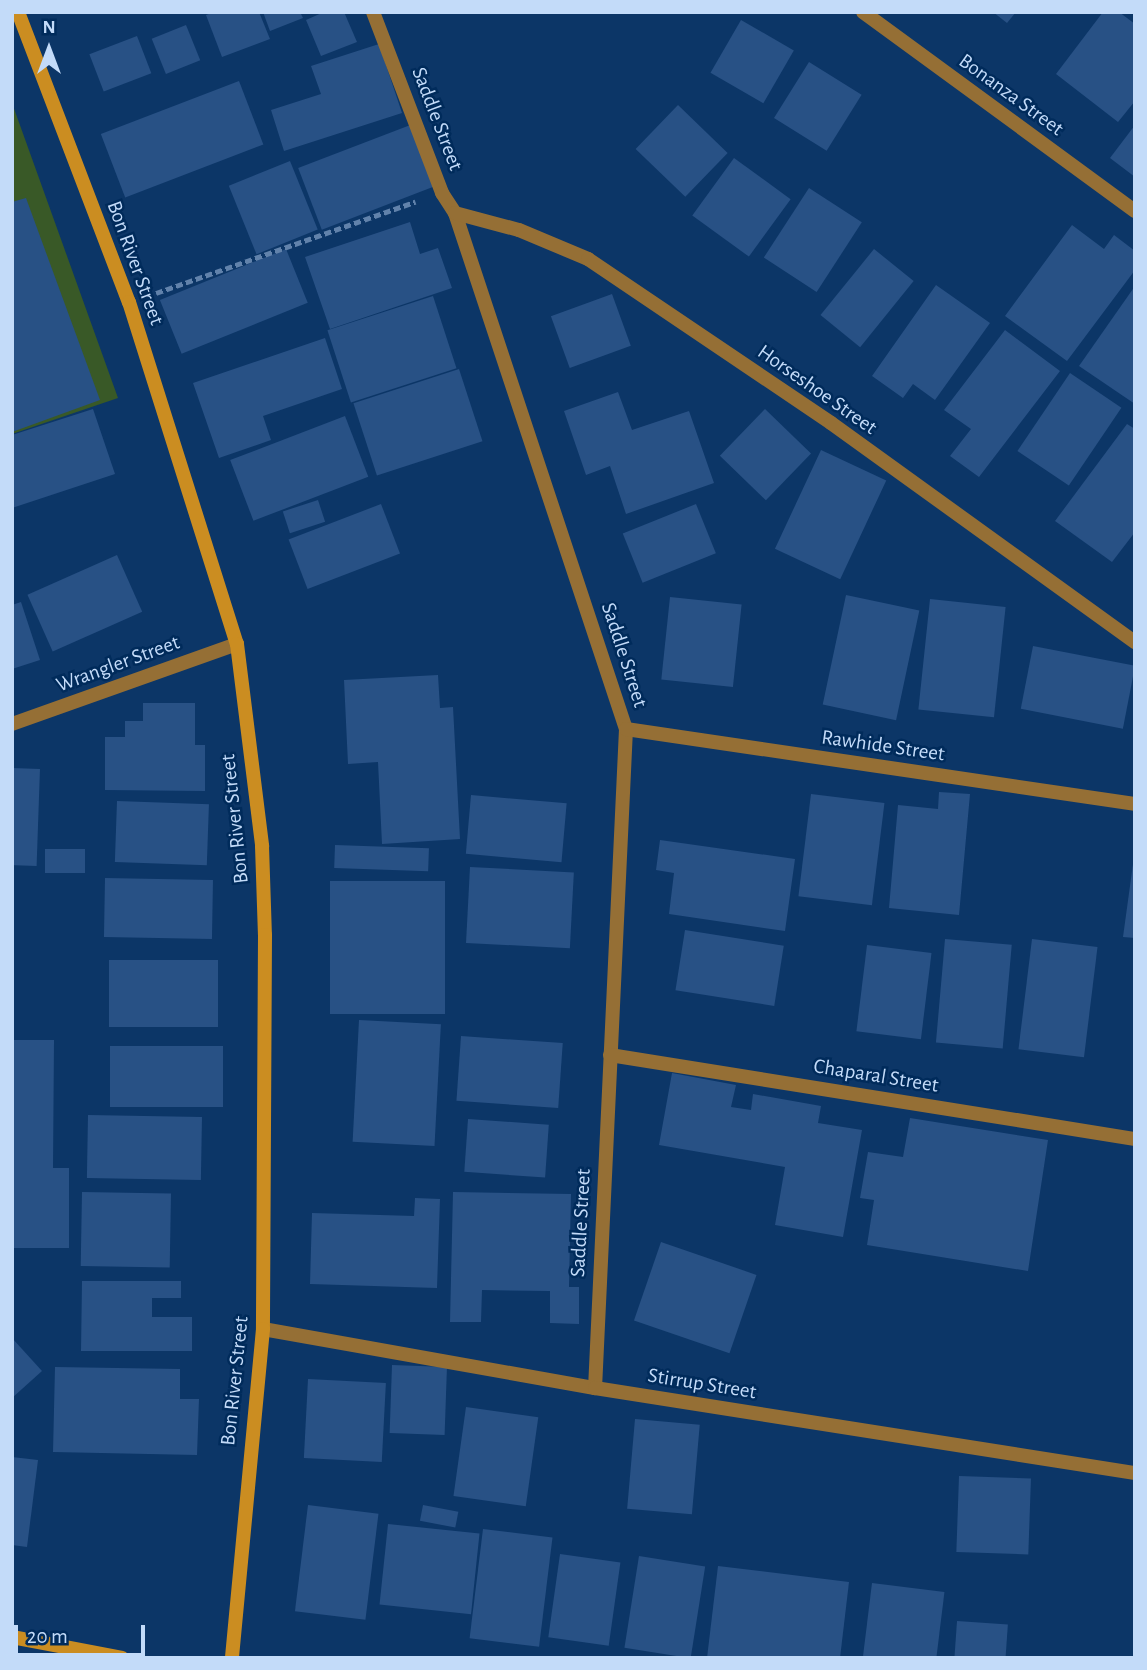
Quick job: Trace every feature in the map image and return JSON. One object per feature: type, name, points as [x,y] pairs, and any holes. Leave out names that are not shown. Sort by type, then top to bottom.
[{"type":"street","name":"Bon River Street","points":[[18,12],[129,302],[237,644],[264,897],[263,1329],[232,1658]]},
{"type":"street","name":"Saddle Street","points":[[373,12],[442,193],[455,213],[626,729],[595,1388]]},
{"type":"street","name":"Bonanza Street","points":[[863,12],[1135,211]]},
{"type":"street","name":"Horseshoe Street","points":[[455,213],[519,230],[588,260],[831,423],[1135,642]]},
{"type":"street","name":"Wrangler Street","points":[[12,724],[237,644]]},
{"type":"street","name":"Rawhide Street","points":[[626,729],[1135,804]]},
{"type":"street","name":"Chaparal Street","points":[[610,1055],[1135,1139]]},
{"type":"street","name":"Stirrup Street","points":[[263,1329],[595,1388],[1135,1474]]},
{"type":"street","points":[[12,1637],[122,1658]]},
{"type":"path","points":[[129,302],[442,193]]},
{"type":"green space","points":[[12,103],[118,398],[12,434]]},
{"type":"building","points":[[214,12],[259,12],[270,39],[222,57],[206,15]]},
{"type":"building","points":[[263,12],[300,12],[303,18],[270,31]]},
{"type":"building","points":[[324,12],[344,12],[357,42],[321,56],[306,20]]},
{"type":"building","points":[[993,12],[1016,12],[1007,23]]},
{"type":"building","points":[[1103,12],[1119,12],[1135,24],[1135,101],[1118,122],[1056,74]]},
{"type":"building","points":[[741,20],[794,50],[763,103],[710,73]]},
{"type":"building","points":[[186,25],[200,60],[166,74],[152,39]]},
{"type":"building","points":[[137,36],[151,73],[104,92],[89,54]]},
{"type":"building","points":[[379,44],[402,113],[284,151],[271,110],[321,94],[311,66]]},
{"type":"building","points":[[809,62],[862,95],[827,151],[774,118]]},
{"type":"building","points":[[239,81],[263,144],[125,198],[101,134]]},
{"type":"building","points":[[678,105],[728,153],[685,197],[636,149]]},
{"type":"building","points":[[413,124],[437,186],[322,230],[298,168]]},
{"type":"building","points":[[1135,125],[1135,177],[1110,158]]},
{"type":"building","points":[[734,158],[791,199],[749,257],[692,215]]},
{"type":"building","points":[[290,161],[318,230],[257,254],[229,186]]},
{"type":"building","points":[[809,188],[862,222],[817,292],[764,258]]},
{"type":"building","points":[[26,198],[100,400],[12,432],[12,202]]},
{"type":"building","points":[[410,222],[420,254],[438,248],[452,288],[330,329],[305,257]]},
{"type":"building","points":[[1072,225],[1104,249],[1114,235],[1135,251],[1135,270],[1067,361],[1005,316]]},
{"type":"building","points":[[286,249],[308,303],[182,354],[160,300]]},
{"type":"building","points":[[874,249],[914,281],[860,347],[821,315]]},
{"type":"building","points":[[936,285],[990,323],[935,400],[913,384],[903,398],[872,376]]},
{"type":"building","points":[[1135,286],[1135,404],[1079,366]]},
{"type":"building","points":[[612,294],[631,346],[570,368],[551,316]]},
{"type":"building","points":[[433,296],[456,368],[351,403],[327,330]]},
{"type":"building","points":[[1005,330],[1060,371],[979,477],[950,456],[971,429],[944,410]]},
{"type":"building","points":[[325,338],[342,389],[263,416],[271,440],[219,458],[193,383]]},
{"type":"building","points":[[459,369],[482,441],[377,476],[353,403]]},
{"type":"building","points":[[1070,373],[1121,408],[1069,486],[1017,451]]},
{"type":"building","points":[[618,392],[632,430],[689,411],[714,483],[626,514],[610,466],[586,475],[564,411]]},
{"type":"building","points":[[93,409],[115,474],[12,508],[12,435]]},
{"type":"building","points":[[765,409],[811,453],[766,500],[720,456]]},
{"type":"building","points":[[345,416],[368,477],[253,521],[230,460]]},
{"type":"building","points":[[1127,424],[1135,429],[1135,532],[1112,562],[1055,521]]},
{"type":"building","points":[[821,450],[886,480],[840,579],[775,549]]},
{"type":"building","points":[[318,500],[325,522],[290,533],[283,511]]},
{"type":"building","points":[[381,504],[400,553],[308,589],[289,539]]},
{"type":"building","points":[[696,504],[716,553],[643,583],[623,534]]},
{"type":"building","points":[[117,555],[142,612],[53,652],[27,595]]},
{"type":"building","points":[[846,595],[919,611],[896,720],[823,705]]},
{"type":"building","points":[[670,597],[742,605],[733,687],[661,680]]},
{"type":"building","points":[[930,599],[1006,607],[994,717],[918,709]]},
{"type":"building","points":[[21,602],[40,660],[12,669],[12,605]]},
{"type":"building","points":[[1033,646],[1135,666],[1123,729],[1021,709]]},
{"type":"building","points":[[438,675],[440,708],[453,707],[460,839],[382,844],[378,762],[348,764],[344,680]]},
{"type":"building","points":[[143,703],[195,703],[195,745],[205,745],[205,791],[105,790],[105,737],[125,737],[125,721],[143,721]]},
{"type":"building","points":[[12,768],[40,769],[37,866],[12,865]]},
{"type":"building","points":[[939,792],[970,794],[959,915],[889,908],[898,805],[938,809]]},
{"type":"building","points":[[811,794],[884,803],[872,905],[798,896]]},
{"type":"building","points":[[471,795],[567,803],[561,862],[466,854]]},
{"type":"building","points":[[117,801],[209,804],[207,865],[115,862]]},
{"type":"building","points":[[660,840],[795,859],[785,931],[669,914],[674,873],[656,870]]},
{"type":"building","points":[[335,845],[429,848],[428,871],[334,868]]},
{"type":"building","points":[[45,849],[85,849],[85,873],[45,873]]},
{"type":"building","points":[[1133,864],[1135,865],[1135,938],[1123,937]]},
{"type":"building","points":[[470,867],[574,872],[570,948],[466,943]]},
{"type":"building","points":[[105,878],[213,880],[212,939],[104,937]]},
{"type":"building","points":[[330,881],[445,881],[445,1014],[330,1014]]},
{"type":"building","points":[[685,930],[784,946],[774,1006],[675,990]]},
{"type":"building","points":[[945,939],[1012,945],[1003,1048],[936,1043]]},
{"type":"building","points":[[1032,939],[1098,947],[1084,1057],[1018,1049]]},
{"type":"building","points":[[867,945],[932,953],[921,1039],[856,1031]]},
{"type":"building","points":[[109,960],[218,960],[218,1027],[109,1027]]},
{"type":"building","points":[[359,1020],[441,1024],[435,1146],[353,1142]]},
{"type":"building","points":[[461,1036],[563,1043],[558,1108],[456,1101]]},
{"type":"building","points":[[12,1040],[54,1040],[53,1168],[69,1168],[69,1248],[12,1248]]},
{"type":"building","points":[[110,1046],[223,1046],[223,1107],[110,1107]]},
{"type":"building","points":[[672,1073],[736,1085],[731,1107],[751,1110],[753,1094],[821,1106],[818,1123],[862,1130],[843,1237],[775,1225],[785,1167],[659,1145]]},
{"type":"building","points":[[88,1115],[202,1117],[201,1180],[87,1178]]},
{"type":"building","points":[[910,1118],[1048,1140],[1028,1271],[867,1245],[874,1200],[860,1198],[868,1152],[903,1157]]},
{"type":"building","points":[[468,1119],[549,1125],[545,1178],[464,1172]]},
{"type":"building","points":[[82,1192],[171,1194],[170,1268],[81,1266]]},
{"type":"building","points":[[453,1192],[571,1194],[569,1287],[579,1287],[579,1324],[550,1323],[550,1291],[482,1290],[481,1322],[450,1322]]},
{"type":"building","points":[[415,1198],[440,1199],[437,1288],[310,1284],[312,1213],[414,1216]]},
{"type":"building","points":[[661,1242],[756,1275],[729,1353],[634,1320]]},
{"type":"building","points":[[82,1281],[181,1281],[181,1298],[152,1298],[152,1317],[192,1317],[192,1351],[81,1351]]},
{"type":"building","points":[[12,1338],[42,1371],[12,1398]]},
{"type":"building","points":[[392,1365],[447,1367],[445,1435],[390,1433]]},
{"type":"building","points":[[55,1367],[180,1369],[180,1399],[199,1399],[197,1455],[53,1452]]},
{"type":"building","points":[[308,1379],[386,1383],[382,1462],[304,1458]]},
{"type":"building","points":[[466,1407],[538,1417],[526,1506],[453,1496]]},
{"type":"building","points":[[635,1419],[700,1425],[692,1514],[627,1509]]},
{"type":"building","points":[[12,1457],[38,1460],[27,1547],[12,1545]]},
{"type":"building","points":[[959,1476],[1031,1479],[1028,1554],[956,1552]]},
{"type":"building","points":[[308,1505],[378,1514],[365,1620],[295,1611]]},
{"type":"building","points":[[423,1505],[458,1512],[455,1528],[420,1521]]},
{"type":"building","points":[[388,1524],[479,1534],[471,1614],[380,1605]]},
{"type":"building","points":[[483,1529],[552,1538],[539,1647],[470,1638]]},
{"type":"building","points":[[560,1554],[620,1562],[609,1646],[548,1637]]},
{"type":"building","points":[[639,1556],[705,1566],[691,1658],[624,1648]]},
{"type":"building","points":[[718,1566],[849,1582],[840,1658],[707,1658]]},
{"type":"building","points":[[872,1583],[944,1592],[936,1658],[863,1658]]},
{"type":"building","points":[[957,1621],[1008,1625],[1006,1658],[954,1658]]}]
